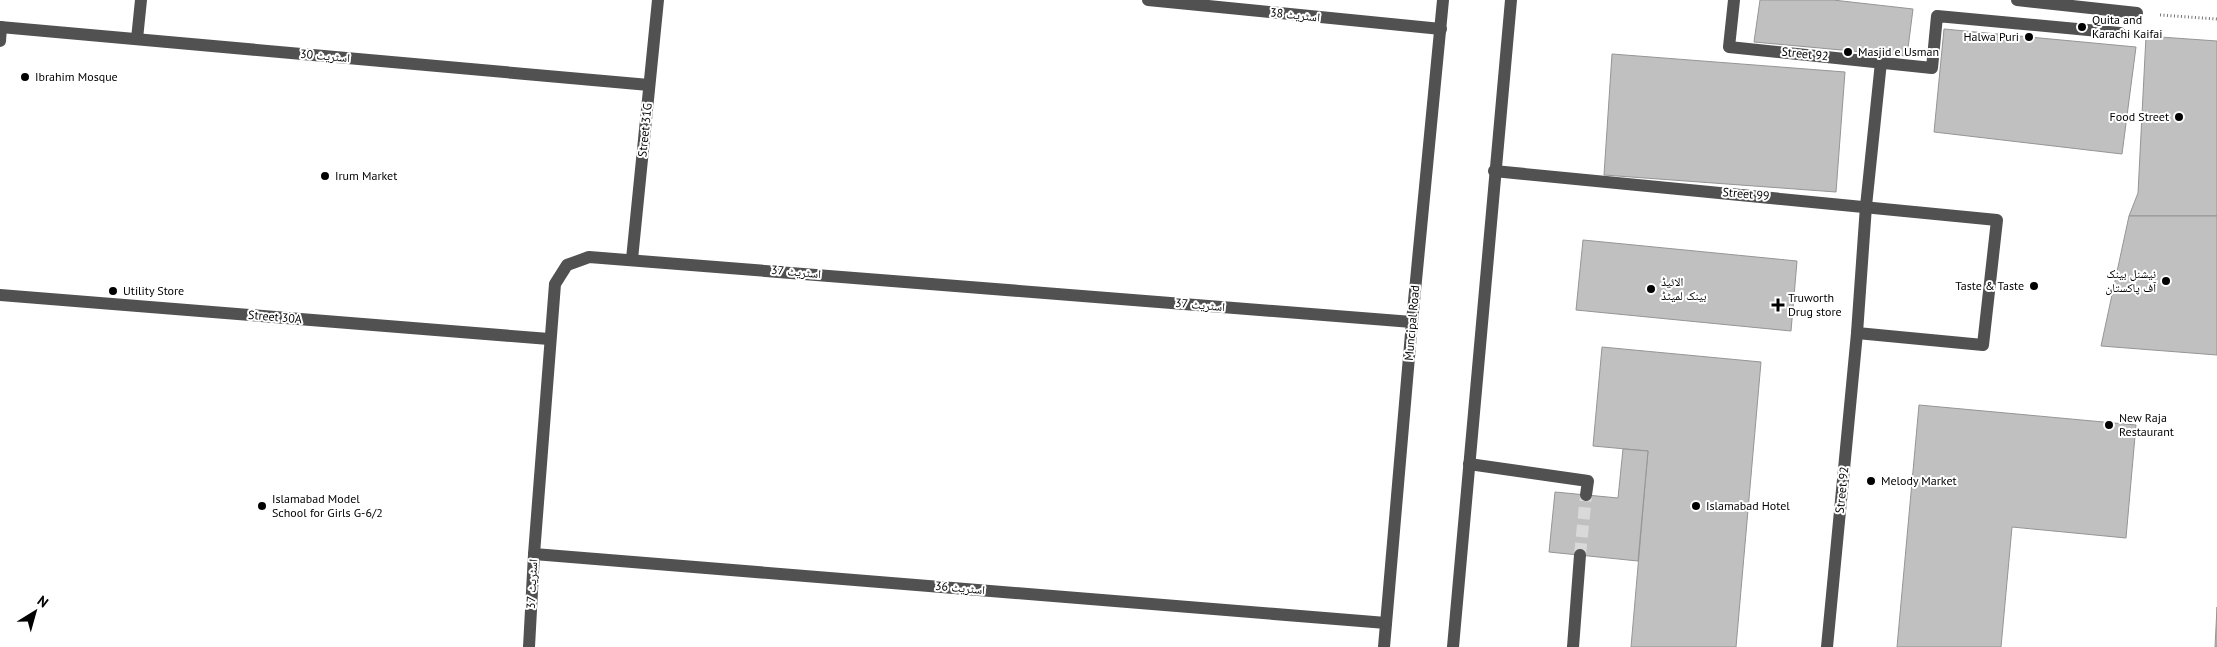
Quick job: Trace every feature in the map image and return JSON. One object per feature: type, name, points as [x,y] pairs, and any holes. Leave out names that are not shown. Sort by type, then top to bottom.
[{"type":"street","points":[[137,39],[140,0]]},
{"type":"street","name":"Street 31G","points":[[632,259],[658,0]]},
{"type":"street","name":"اسٹریٹ 38","points":[[1148,0],[1441,29]]},
{"type":"street","name":"Muncipal Road","points":[[1384,647],[1412,322],[1443,0]]},
{"type":"street","points":[[1453,647],[1494,171],[1511,0]]},
{"type":"street","name":"Street 92","points":[[1734,0],[1729,47],[1932,68],[1937,16],[2120,33]]},
{"type":"street","points":[[2016,0],[2136,13]]},
{"type":"street","points":[[0,41],[1,27]]},
{"type":"street","name":"اسٹریٹ 30","points":[[1,27],[649,85]]},
{"type":"street","name":"Street 92","points":[[1827,647],[1858,333],[1866,206],[1881,62]]},
{"type":"street","name":"Street 99","points":[[1494,171],[1997,220],[1983,345],[1858,333]]},
{"type":"street","name":"اسٹریٹ 37","points":[[529,647],[549,339],[555,284],[567,265],[589,257],[632,259],[1412,322]]},
{"type":"street","name":"Street 30A","points":[[0,295],[549,339]]},
{"type":"street","points":[[1469,464],[1588,481],[1586,495]]},
{"type":"street","name":"اسٹریٹ 36","points":[[534,554],[1386,623]]},
{"type":"street","points":[[1573,647],[1580,555]]},
{"type":"path","points":[[2136,13],[2217,19]]},
{"type":"building","points":[[1760,0],[1833,0],[1913,9],[1907,56],[1754,42]]},
{"type":"building","points":[[1944,29],[2136,47],[2122,154],[1934,132]]},
{"type":"building","name":"Food Street","points":[[2146,36],[2217,41],[2217,216],[2129,216],[2138,193]]},
{"type":"building","points":[[1612,54],[1845,72],[1836,192],[1604,175]]},
{"type":"building","name":"نیشنل بینک آف پاکستان","points":[[2129,216],[2217,216],[2217,355],[2101,346]]},
{"type":"building","points":[[1583,240],[1797,261],[1791,331],[1576,310]]},
{"type":"building","name":"Islamabad Hotel","points":[[1602,347],[1761,362],[1736,647],[1631,647],[1648,451],[1593,446]]},
{"type":"building","points":[[1919,405],[2136,425],[2126,538],[2012,527],[2001,647],[1897,647]]},
{"type":"building","points":[[1623,449],[1648,451],[1638,561],[1549,552],[1555,492],[1618,498]]},
{"type":"building","points":[[2217,607],[2217,647],[2215,647]]},
{"type":"tunnel","points":[[1580,555],[1586,495]]},
{"type":"place","name":"Quita and Karachi Kaifai","points":[[2082,27]]},
{"type":"place","name":"Halwa Puri","points":[[2029,37]]},
{"type":"place","name":"Masjid e Usman","points":[[1848,52]]},
{"type":"place","name":"Ibrahim Mosque","points":[[25,77]]},
{"type":"place","name":"Food Street","points":[[2179,117]]},
{"type":"place","name":"Irum Market","points":[[325,176]]},
{"type":"place","name":"نیشنل بینک آف پاکستان","points":[[2166,281]]},
{"type":"place","name":"Taste & Taste","points":[[2034,286]]},
{"type":"place","name":"الائیڈ بینک لمیٹڈ","points":[[1651,289]]},
{"type":"place","name":"Utility Store","points":[[113,291]]},
{"type":"place","name":"Truworth Drug store","points":[[1778,305]]},
{"type":"place","name":"New Raja Restaurant","points":[[2109,425]]},
{"type":"place","name":"Melody Market","points":[[1871,481]]},
{"type":"place","name":"Islamabad Model School for Girls G-6/2","points":[[262,506]]},
{"type":"place","name":"Islamabad Hotel","points":[[1696,506]]}]
